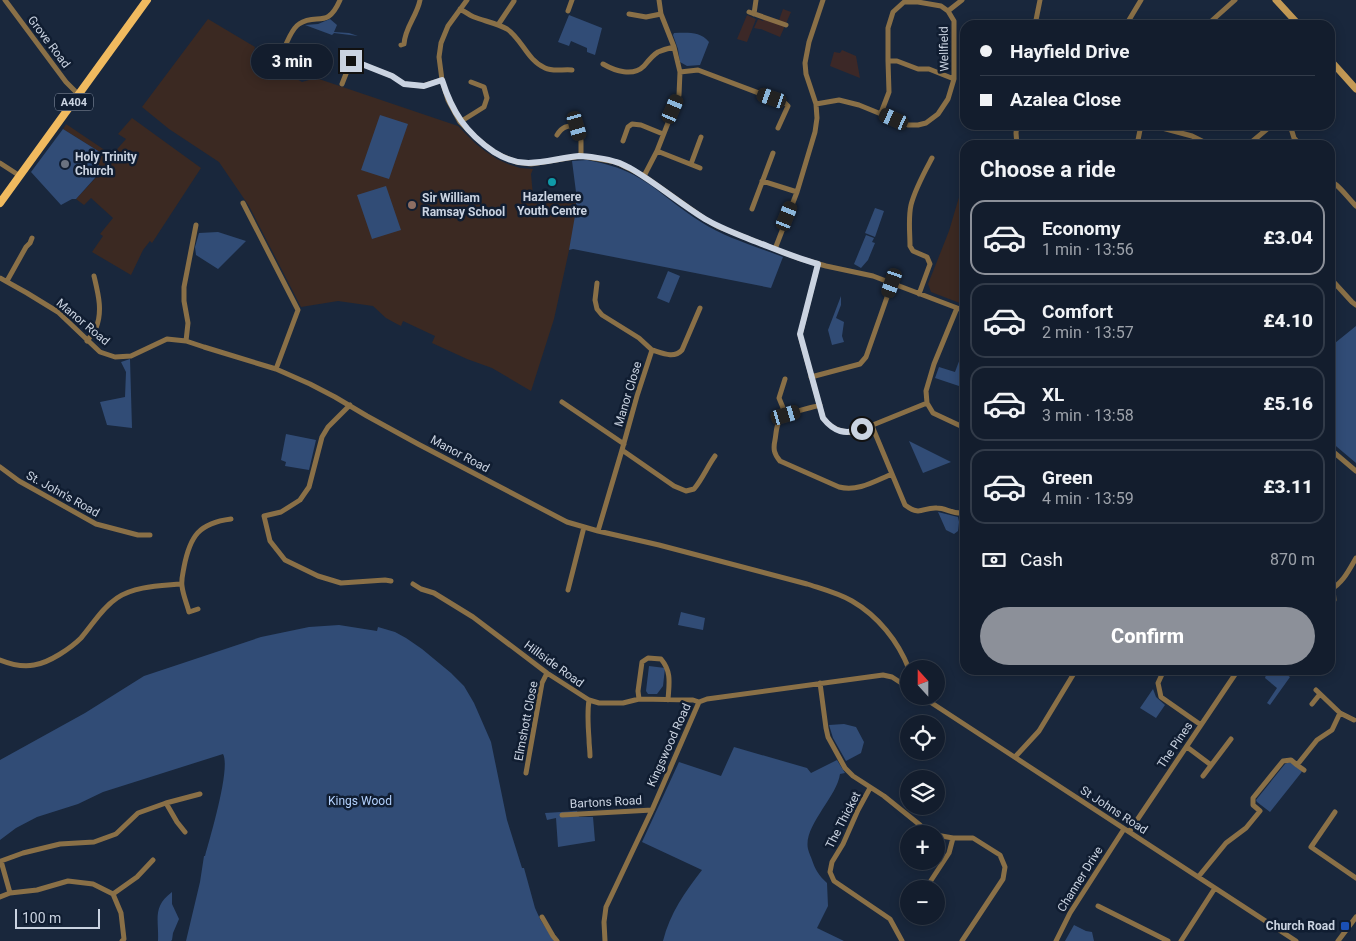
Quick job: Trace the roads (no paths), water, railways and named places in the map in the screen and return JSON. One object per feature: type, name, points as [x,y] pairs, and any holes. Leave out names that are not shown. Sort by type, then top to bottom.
[{"type":"main road","name":"A404","points":[[0,203],[146,0]]},
{"type":"main road","points":[[1276,0],[1294,20]]},
{"type":"main road","points":[[1335,66],[1356,89]]},
{"type":"street","name":"Grove Road","points":[[5,0],[66,82],[79,95]]},
{"type":"street","points":[[279,63],[296,26],[304,21],[324,19],[335,12],[340,0]]},
{"type":"street","points":[[402,45],[420,0]]},
{"type":"street","points":[[467,0],[448,26],[441,43],[439,57],[442,80],[448,100],[460,122],[495,153],[516,162],[531,164],[580,156],[616,162],[644,176],[719,227],[798,258],[873,276],[960,309]]},
{"type":"street","points":[[498,25],[514,0]]},
{"type":"street","points":[[568,11],[572,0]]},
{"type":"street","points":[[644,176],[657,151],[679,95],[680,72],[674,47],[661,14],[659,0]]},
{"type":"street","points":[[756,0],[752,13],[786,25]]},
{"type":"street","points":[[775,249],[797,192],[817,118],[816,104],[806,74],[805,63],[809,42],[822,0]]},
{"type":"street","points":[[948,11],[962,0]]},
{"type":"street","points":[[1036,20],[1040,0]]},
{"type":"street","points":[[1129,20],[1142,0]]},
{"type":"street","points":[[1213,20],[1235,0]]},
{"type":"street","name":"Wellfield","points":[[816,104],[839,100],[859,105],[904,124],[918,125],[926,123],[935,117],[948,99],[954,79],[954,21],[948,11],[941,6],[918,2],[904,2],[893,12],[888,28],[889,92],[881,114]]},
{"type":"street","points":[[460,9],[472,16],[498,25],[513,34],[532,59],[545,68],[572,70]]},
{"type":"street","points":[[629,14],[646,17],[661,14]]},
{"type":"street","points":[[603,64],[624,72],[634,71],[642,68],[657,52],[674,47]]},
{"type":"street","points":[[342,84],[351,61],[392,76],[404,84],[424,86],[442,80]]},
{"type":"street","name":"Wellfield","points":[[888,61],[897,61],[918,70],[929,70],[954,79]]},
{"type":"street","points":[[680,72],[698,70],[785,103],[788,106],[778,128]]},
{"type":"street","points":[[460,122],[484,107],[487,98],[484,87],[471,82]]},
{"type":"street","points":[[577,119],[581,141],[580,156]]},
{"type":"street","points":[[623,141],[628,127],[632,124],[640,125],[663,134]]},
{"type":"street","points":[[557,135],[562,128],[570,125],[577,126]]},
{"type":"street","points":[[1170,130],[1200,140]]},
{"type":"street","points":[[1254,140],[1266,130]]},
{"type":"street","points":[[691,164],[701,137]]},
{"type":"street","points":[[657,151],[700,168]]},
{"type":"street","points":[[752,209],[773,153]]},
{"type":"street","points":[[919,294],[930,264],[927,257],[913,251],[910,246],[911,206],[922,174],[932,158]]},
{"type":"street","points":[[0,163],[20,176]]},
{"type":"street","points":[[762,181],[797,192]]},
{"type":"street","points":[[1335,184],[1339,186],[1341,191],[1356,206]]},
{"type":"street","points":[[243,203],[298,310],[276,369]]},
{"type":"street","points":[[186,341],[188,323],[184,302],[184,287],[196,225]]},
{"type":"street","points":[[7,281],[32,238]]},
{"type":"street","points":[[818,264],[800,334],[823,418],[829,425],[840,431],[852,433],[927,403]]},
{"type":"street","points":[[87,341],[96,328],[100,312],[99,296],[94,276]]},
{"type":"street","name":"Manor Road","points":[[0,278],[58,312],[100,352],[115,357],[131,356],[167,339],[186,341],[276,369],[310,384],[568,522],[734,564],[820,588],[851,600],[876,617],[895,642],[904,660]]},
{"type":"street","name":"Manor Close","points":[[597,283],[595,300],[597,309],[602,316],[639,338],[652,350],[674,355],[679,354],[700,308]]},
{"type":"street","points":[[812,377],[860,364],[866,357],[892,283]]},
{"type":"street","points":[[1336,284],[1356,304]]},
{"type":"street","points":[[957,308],[934,364],[926,391],[927,403],[933,413],[960,426]]},
{"type":"street","name":"Manor Close","points":[[598,531],[652,350]]},
{"type":"street","points":[[785,379],[779,398],[786,415]]},
{"type":"street","name":"Manor Close","points":[[562,402],[674,486],[686,491],[694,489],[715,456]]},
{"type":"street","points":[[350,405],[328,426],[322,437],[309,487],[300,500],[281,512],[264,516],[270,541],[285,560],[318,576],[341,583],[391,581]]},
{"type":"street","points":[[820,405],[786,415],[778,424],[773,449],[775,456],[780,461],[839,487],[849,489],[862,487],[892,474]]},
{"type":"street","points":[[872,426],[906,505],[912,510],[920,512],[930,508],[960,512]]},
{"type":"street","points":[[1335,453],[1356,471]]},
{"type":"street","name":"St. John's Road","points":[[0,467],[19,482],[96,524],[138,535],[150,535]]},
{"type":"street","points":[[198,609],[189,612],[181,584],[192,539],[205,526],[217,521],[231,519]]},
{"type":"street","points":[[568,590],[584,527]]},
{"type":"street","points":[[1335,587],[1346,577],[1356,558]]},
{"type":"street","points":[[0,660],[12,664],[34,665],[55,657],[80,639],[104,609],[118,597],[136,590],[181,584]]},
{"type":"street","name":"Hillside Road","points":[[413,584],[434,593],[473,617],[547,673],[589,700],[599,703],[623,703],[639,699],[693,700],[699,702]]},
{"type":"street","points":[[639,699],[638,691],[642,662],[648,658],[661,659],[666,665],[669,675],[668,700]]},
{"type":"street","name":"Elmshott Close","points":[[526,773],[542,682],[547,673]]},
{"type":"street","name":"Kingswood Road","points":[[603,940],[606,907],[652,810],[699,702],[706,699],[884,675],[900,682]]},
{"type":"street","points":[[1015,757],[1040,731],[1073,675]]},
{"type":"street","points":[[1162,675],[1158,683],[1161,696],[1201,724]]},
{"type":"street","name":"The Pines","points":[[1126,830],[1187,747],[1235,675]]},
{"type":"street","points":[[820,683],[828,737],[845,768],[853,776],[884,796],[920,825]]},
{"type":"street","points":[[1312,704],[1318,692],[1340,713],[1354,720]]},
{"type":"street","points":[[589,700],[587,714],[590,756]]},
{"type":"street","name":"St Johns Road","points":[[935,705],[1296,941]]},
{"type":"street","points":[[1297,764],[1317,740],[1332,730],[1340,713]]},
{"type":"street","points":[[1203,776],[1232,739]]},
{"type":"street","points":[[1187,747],[1211,765]]},
{"type":"street","points":[[1198,876],[1226,843],[1246,828],[1260,811],[1253,805],[1253,798],[1283,761],[1291,760],[1304,770]]},
{"type":"street","name":"The Thicket","points":[[870,788],[843,844],[832,862],[830,872],[834,881],[890,919],[902,941]]},
{"type":"street","points":[[10,894],[1,860],[60,844],[94,842],[116,834],[138,813],[200,794]]},
{"type":"street","points":[[166,803],[185,832]]},
{"type":"street","name":"Bartons Road","points":[[562,815],[652,810]]},
{"type":"street","points":[[1335,812],[1311,847],[1356,878]]},
{"type":"street","name":"Channer Drive","points":[[1056,941],[1070,913],[1126,830]]},
{"type":"street","points":[[945,837],[974,838],[1000,855],[1005,867],[1003,879],[962,941]]},
{"type":"street","points":[[931,880],[950,853],[953,838]]},
{"type":"street","points":[[113,894],[137,877],[152,860]]},
{"type":"street","points":[[0,896],[37,890],[68,881],[93,884],[113,894],[121,913],[124,939],[122,941]]},
{"type":"street","points":[[1181,941],[1215,888]]},
{"type":"street","points":[[1098,906],[1168,941]]},
{"type":"street","points":[[542,917],[557,941]]},
{"type":"street","points":[[1338,941],[1356,917]]},
{"type":"place","name":"Holy Trinity Church","points":[[65,164]]},
{"type":"place","name":"Hazlemere Youth Centre","points":[[552,182]]},
{"type":"place","name":"Sir William Ramsay School","points":[[412,205]]},
{"type":"place","name":"Church Road","points":[[1345,926]]},
{"type":"park label","name":"Kings Wood","points":[[360,801]]}]
